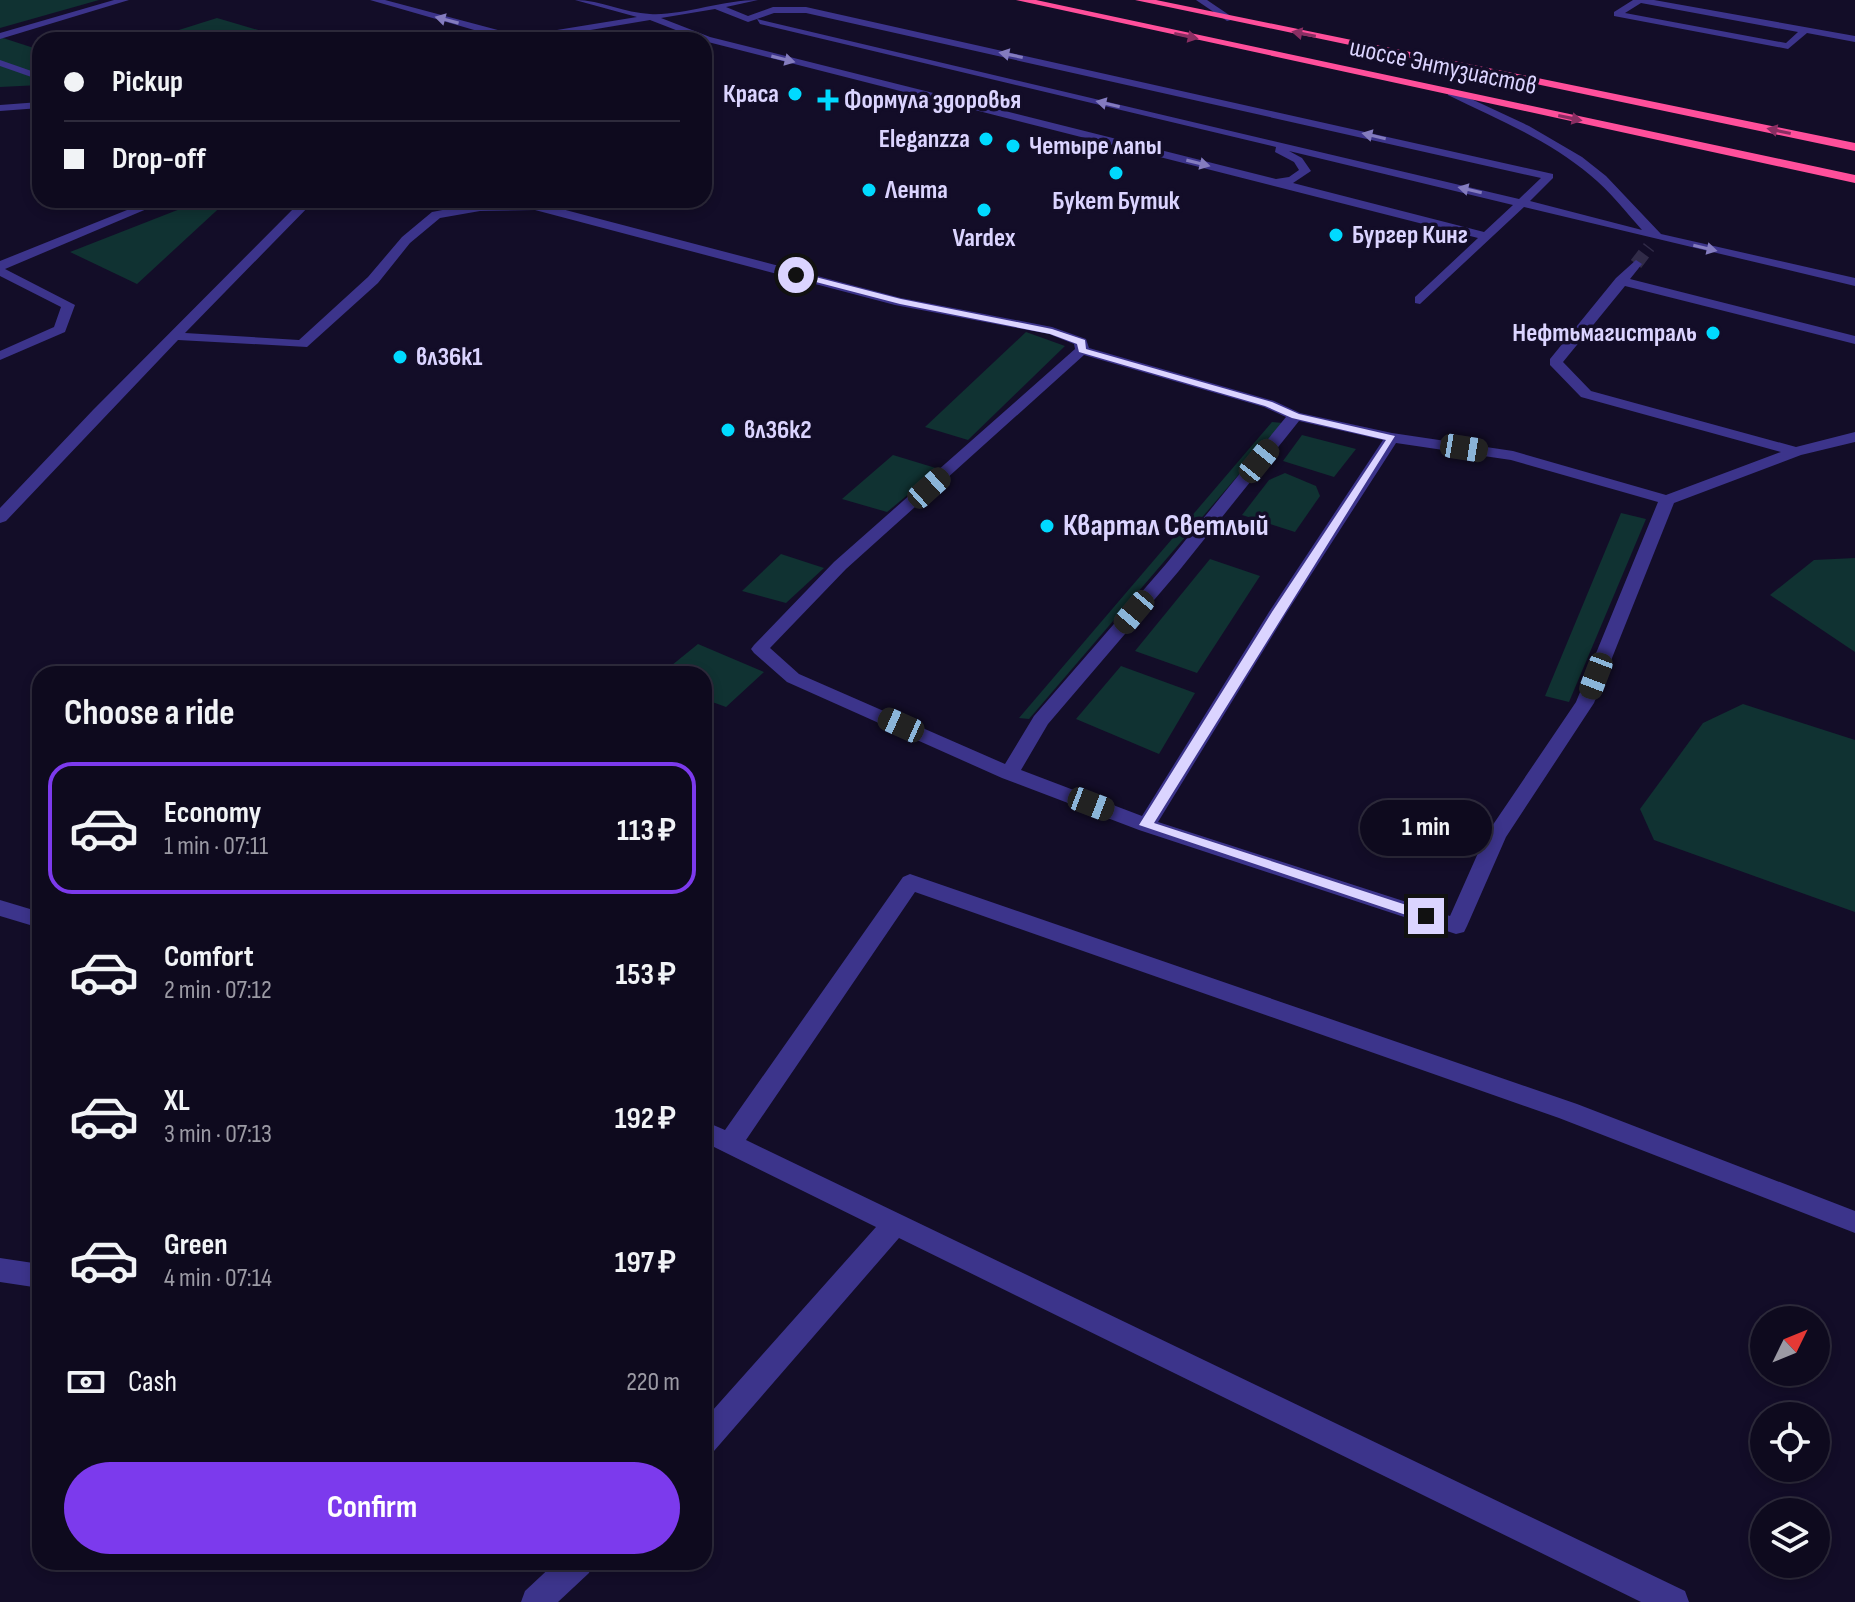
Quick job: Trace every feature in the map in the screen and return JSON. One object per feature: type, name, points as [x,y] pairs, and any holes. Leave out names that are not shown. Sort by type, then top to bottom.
[{"type":"highway","name":"шоссе Энтузиастов","points":[[1021,0],[1855,179]]},
{"type":"highway","name":"шоссе Энтузиастов","points":[[1140,0],[1855,147]]},
{"type":"street","points":[[0,36],[124,0]]},
{"type":"street","points":[[375,0],[488,32]]},
{"type":"street","points":[[580,0],[650,17],[689,32]]},
{"type":"street","points":[[563,32],[753,0]]},
{"type":"street","points":[[1201,0],[1230,19]]},
{"type":"street","points":[[1805,30],[1788,46],[1617,14],[1639,0],[1855,39]]},
{"type":"street","points":[[715,6],[754,20],[1522,203],[1653,242],[1855,282]]},
{"type":"street","points":[[754,20],[773,10],[806,10],[1549,176],[1420,300]]},
{"type":"street","points":[[712,40],[736,43],[766,36],[772,29],[754,20],[720,20]]},
{"type":"street","points":[[698,32],[708,23]]},
{"type":"street","points":[[712,40],[1487,236]]},
{"type":"street","points":[[0,63],[32,74]]},
{"type":"street","points":[[1452,93],[1521,128],[1593,171],[1653,242]]},
{"type":"street","points":[[0,108],[32,106]]},
{"type":"street","points":[[1245,137],[1285,153],[1305,171],[1292,180],[1275,183]]},
{"type":"street","points":[[0,269],[143,208]]},
{"type":"street","points":[[0,518],[301,208]]},
{"type":"street","points":[[175,336],[302,344],[373,280],[406,240],[436,215],[474,208]]},
{"type":"street","points":[[543,208],[900,302],[1052,331],[1081,342],[1082,350]]},
{"type":"street","points":[[1636,264],[1555,362],[1586,394],[1796,452]]},
{"type":"street","points":[[0,269],[68,305],[60,329],[0,356]]},
{"type":"street","points":[[1621,281],[1855,340]]},
{"type":"street","points":[[1082,350],[1269,404],[1295,416],[1392,438],[1513,456],[1667,500],[1796,452],[1855,437]]},
{"type":"street","points":[[1082,350],[929,488],[861,542],[798,603],[760,649],[793,678],[1009,773],[1146,825],[1456,926],[1496,835],[1585,703],[1667,500]]},
{"type":"street","points":[[1009,773],[1041,720],[1172,568],[1295,416]]},
{"type":"street","points":[[1146,825],[1278,612],[1392,438]]},
{"type":"street","points":[[729,1144],[910,882],[1568,1111],[1855,1222]]},
{"type":"street","points":[[0,908],[32,918]]},
{"type":"street","points":[[712,1135],[1674,1602]]},
{"type":"street","points":[[712,1432],[895,1224]]},
{"type":"street","points":[[0,1270],[32,1275]]},
{"type":"street","points":[[536,1602],[570,1570]]},
{"type":"green space","points":[[0,0],[99,0],[0,28]]},
{"type":"green space","points":[[217,18],[265,32],[172,32]]},
{"type":"green space","points":[[0,37],[32,47],[32,85],[0,87]]},
{"type":"green space","points":[[183,208],[219,208],[137,284],[70,252]]},
{"type":"green space","points":[[1026,332],[1065,346],[968,440],[925,427]]},
{"type":"green space","points":[[1272,422],[1283,423],[1029,719],[1019,718]]},
{"type":"green space","points":[[1302,435],[1356,449],[1334,477],[1283,461]]},
{"type":"green space","points":[[893,455],[939,469],[887,512],[842,499]]},
{"type":"green space","points":[[1285,473],[1316,486],[1320,496],[1295,532],[1242,515],[1269,480]]},
{"type":"green space","points":[[1621,513],[1646,519],[1569,702],[1545,696]]},
{"type":"green space","points":[[781,554],[824,568],[786,603],[742,591]]},
{"type":"green space","points":[[1855,558],[1855,652],[1770,595],[1814,560]]},
{"type":"green space","points":[[1210,559],[1260,576],[1197,673],[1135,651]]},
{"type":"green space","points":[[698,644],[764,672],[726,707],[712,702],[712,666],[671,666]]},
{"type":"green space","points":[[1121,666],[1195,693],[1159,754],[1076,719]]},
{"type":"green space","points":[[1743,704],[1855,740],[1855,912],[1654,840],[1640,809],[1703,723]]},
{"type":"tunnel","points":[[1636,264],[1649,247]]},
{"type":"place","name":"Краса","points":[[795,94]]},
{"type":"place","name":"Формула здоровья","points":[[828,100]]},
{"type":"place","name":"Eleganzza","points":[[986,139]]},
{"type":"place","name":"Четыре лапы","points":[[1013,146]]},
{"type":"place","name":"Букет Бутик","points":[[1116,173]]},
{"type":"place","name":"Лента","points":[[869,190]]},
{"type":"place","name":"Vardex","points":[[984,210]]},
{"type":"place","name":"Бургер Кинг","points":[[1336,235]]},
{"type":"place","name":"Нефтьмагистраль","points":[[1713,333]]},
{"type":"place","name":"вл36к1","points":[[400,357]]},
{"type":"place","name":"вл36к2","points":[[728,430]]},
{"type":"place","name":"Квартал Светлый","points":[[1047,526]]},
{"type":"route","points":[[796,275],[900,302],[1052,331],[1081,342],[1082,350],[1269,404],[1295,416],[1392,438],[1278,612],[1146,825],[1426,916]]}]
